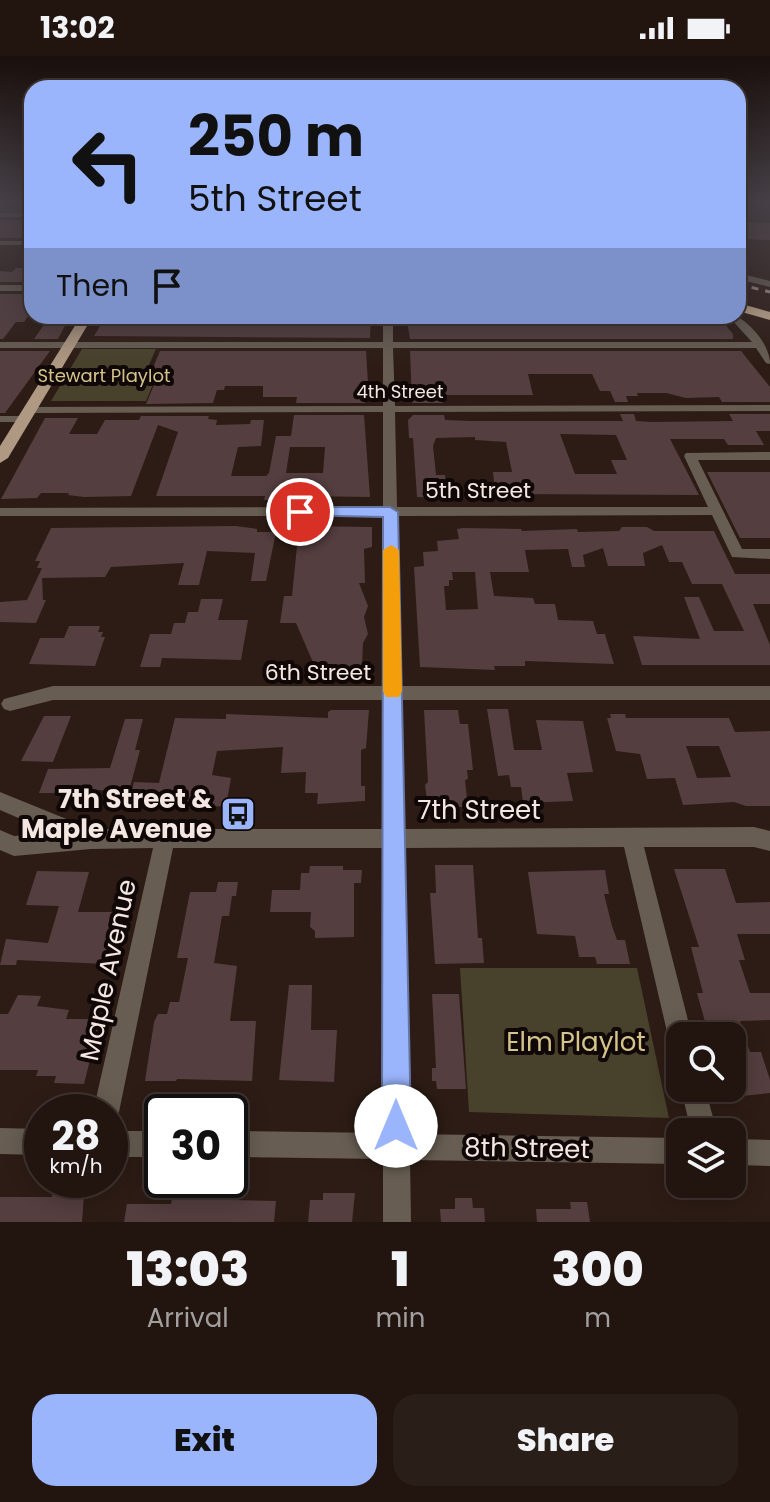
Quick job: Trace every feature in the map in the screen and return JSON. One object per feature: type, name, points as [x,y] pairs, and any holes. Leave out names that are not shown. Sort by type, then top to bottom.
[{"type":"highway","points":[[746,301],[770,308]]},
{"type":"highway","points":[[746,314],[770,316]]},
{"type":"main road","points":[[0,458],[82,324]]},
{"type":"street","points":[[746,278],[770,284]]},
{"type":"street","points":[[0,288],[24,288]]},
{"type":"street","points":[[388,324],[397,1222]]},
{"type":"street","points":[[744,324],[770,361]]},
{"type":"street","points":[[0,345],[759,345]]},
{"type":"street","name":"4th Street","points":[[0,419],[27,414],[770,408]]},
{"type":"street","points":[[770,456],[690,456],[737,554],[770,554]]},
{"type":"street","name":"5th Street","points":[[0,512],[716,511]]},
{"type":"street","name":"6th Street","points":[[10,704],[53,693],[770,693]]},
{"type":"street","name":"7th Street","points":[[0,801],[91,839]]},
{"type":"street","points":[[631,836],[677,1022]]},
{"type":"street","name":"7th Street","points":[[0,840],[14,846],[91,839],[631,836],[754,837],[770,841]]},
{"type":"street","name":"Maple Avenue","points":[[110,1094],[165,840]]},
{"type":"street","points":[[0,1141],[24,1142]]},
{"type":"street","name":"8th Street","points":[[248,1144],[666,1151]]},
{"type":"street","points":[[746,1152],[770,1153]]},
{"type":"green space","name":"Stewart Playlot","points":[[82,349],[156,349],[145,374],[157,375],[146,401],[51,401]]},
{"type":"green space","name":"Elm Playlot","points":[[460,968],[637,968],[669,1118],[469,1112]]},
{"type":"building","points":[[16,268],[24,268],[24,282],[0,282],[0,271],[12,272]]},
{"type":"building","points":[[0,294],[24,294],[24,322],[16,322],[0,339]]},
{"type":"building","points":[[44,324],[66,324],[58,339],[34,339]]},
{"type":"building","points":[[101,324],[371,324],[370,338],[94,336]]},
{"type":"building","points":[[407,324],[725,324],[733,334],[733,339],[410,339]]},
{"type":"building","points":[[0,351],[50,351],[5,413],[0,413]]},
{"type":"building","points":[[160,351],[366,351],[368,383],[365,403],[296,403],[297,397],[263,397],[263,386],[225,386],[224,390],[217,390],[213,403],[146,404],[160,371],[152,370]]},
{"type":"building","points":[[410,351],[741,351],[770,387],[770,402],[722,402],[719,397],[686,398],[666,393],[637,393],[638,396],[626,396],[628,402],[615,402],[610,391],[600,391],[592,374],[528,374],[533,395],[443,395],[443,403],[412,403]]},
{"type":"building","points":[[620,414],[634,414],[636,421],[651,422],[733,421],[729,414],[770,414],[770,431],[756,431],[764,445],[728,445],[724,439],[670,439],[699,495],[513,494],[514,497],[480,497],[477,482],[494,482],[493,472],[512,472],[506,442],[475,440],[475,437],[436,438],[433,446],[436,475],[445,475],[447,495],[441,495],[441,498],[417,497],[413,438],[409,438],[408,420],[413,415],[444,415],[445,420],[471,421],[623,421]],"holes":[[[560,434],[616,435],[627,460],[611,460],[617,474],[575,474]]]},
{"type":"building","points":[[294,415],[364,415],[370,497],[302,496],[303,486],[283,483],[281,501],[264,500],[265,496],[156,496],[178,432],[158,425],[131,496],[84,497],[69,493],[41,493],[37,498],[1,499],[45,418],[78,418],[69,434],[97,434],[105,420],[139,420],[141,416],[209,416],[208,419],[217,420],[216,425],[250,424],[251,420],[264,420],[261,446],[238,447],[231,476],[266,476],[276,436],[291,436]],"holes":[[[290,447],[325,447],[323,473],[286,473]]]},
{"type":"building","points":[[707,472],[770,472],[770,538],[740,538]]},
{"type":"building","points":[[236,526],[257,529],[257,532],[276,532],[266,581],[251,581],[255,553],[207,551],[199,585],[178,585],[184,563],[111,567],[105,577],[42,578],[43,600],[46,600],[36,623],[0,622],[0,602],[27,600],[42,568],[37,568],[40,561],[35,561],[51,528]]},
{"type":"building","points":[[299,526],[372,527],[372,547],[364,549],[365,583],[359,583],[368,606],[364,617],[368,634],[363,643],[362,667],[315,667],[296,623],[280,623],[284,596],[292,596]]},
{"type":"building","points":[[622,527],[647,527],[654,531],[714,531],[735,574],[770,574],[770,604],[753,604],[770,645],[770,665],[642,665],[633,636],[700,639],[684,597],[699,597],[714,631],[744,631],[722,584],[692,584],[682,562],[669,562],[662,545],[643,553],[645,566],[608,566],[603,548],[583,555],[585,567],[572,567],[568,549],[525,550],[529,572],[490,572],[494,596],[533,598],[535,604],[555,604],[558,620],[593,621],[597,634],[605,634],[614,664],[525,661],[525,666],[494,666],[495,670],[420,667],[414,567],[424,566],[423,552],[438,551],[437,541],[459,539],[457,529],[463,528],[619,531]],"holes":[[[452,572],[475,572],[478,609],[446,610],[444,586],[449,586],[449,580],[453,580]]]},
{"type":"building","points":[[201,599],[223,599],[218,620],[248,620],[241,660],[162,658],[160,667],[140,667],[150,634],[171,634],[174,623],[185,623],[188,612],[198,612]]},
{"type":"building","points":[[69,626],[100,626],[98,632],[103,632],[101,637],[105,637],[95,666],[29,664],[40,638],[64,638]]},
{"type":"building","points":[[487,709],[508,709],[514,750],[542,750],[536,720],[583,721],[593,772],[567,773],[573,801],[523,803],[521,787],[511,787],[509,775],[498,776]]},
{"type":"building","points":[[331,710],[369,710],[366,748],[361,750],[361,786],[365,786],[365,801],[317,804],[318,793],[305,793],[306,772],[281,773],[283,747],[217,751],[212,775],[231,778],[226,806],[160,809],[153,806],[155,801],[129,800],[134,782],[159,783],[175,718],[226,719],[226,714],[328,718]]},
{"type":"building","points":[[424,710],[458,710],[460,724],[468,724],[473,770],[467,770],[468,779],[465,780],[468,807],[428,807]]},
{"type":"building","points":[[610,714],[625,714],[626,718],[729,718],[735,732],[770,731],[770,806],[746,806],[734,802],[683,805],[675,778],[647,779],[640,754],[616,751],[607,718],[611,718]],"holes":[[[686,746],[719,746],[731,777],[697,778]]]},
{"type":"building","points":[[44,716],[71,716],[53,762],[21,761]]},
{"type":"building","points":[[125,719],[143,719],[135,750],[140,750],[129,791],[96,790],[94,797],[56,797],[57,793],[39,793],[48,769],[110,768]]},
{"type":"building","points":[[435,865],[473,865],[478,938],[482,938],[484,963],[435,964],[430,893],[436,893]]},
{"type":"building","points":[[310,866],[343,866],[343,870],[362,870],[361,883],[354,883],[354,937],[315,938],[315,931],[310,927],[311,912],[270,912],[272,890],[300,890],[301,873],[309,873]]},
{"type":"building","points":[[674,869],[725,869],[736,903],[770,902],[770,934],[737,934],[745,960],[739,960],[750,993],[770,993],[770,1020],[705,1022],[697,993],[703,993],[691,947],[699,947]]},
{"type":"building","points":[[605,870],[609,894],[604,894],[612,926],[617,940],[625,940],[630,964],[597,964],[595,957],[579,957],[575,936],[537,934],[528,872]]},
{"type":"building","points":[[37,871],[89,872],[78,912],[119,912],[106,964],[17,960],[16,965],[0,965],[6,939],[48,943],[59,906],[26,905]]},
{"type":"building","points":[[218,882],[238,882],[229,916],[222,916],[214,963],[237,966],[230,1021],[256,1021],[252,1081],[145,1081],[154,1022],[158,1014],[167,1014],[170,1002],[179,1002],[188,958],[177,958],[190,892],[216,892]]},
{"type":"building","points":[[289,985],[312,985],[311,1030],[337,1030],[334,1082],[279,1080]]},
{"type":"building","points":[[432,994],[459,994],[466,1089],[437,1089],[436,1081],[432,1081],[432,1068],[436,1068]]},
{"type":"building","points":[[18,995],[41,996],[37,1006],[69,1010],[66,1019],[100,1019],[84,1084],[54,1083],[56,1076],[36,1076],[38,1070],[0,1070],[0,1014],[8,1014]]},
{"type":"building","points":[[746,1040],[750,1052],[761,1052],[770,1080],[770,1093],[746,1096]]},
{"type":"building","points":[[323,1193],[355,1193],[352,1222],[308,1222],[310,1200],[323,1200]]},
{"type":"building","points":[[0,1197],[84,1198],[82,1222],[0,1222]]},
{"type":"building","points":[[455,1198],[472,1198],[473,1208],[484,1208],[485,1222],[441,1222],[440,1209],[455,1209]]},
{"type":"building","points":[[172,1199],[276,1201],[274,1222],[124,1222],[127,1204],[171,1204]]},
{"type":"building","points":[[570,1202],[587,1202],[590,1222],[537,1222],[536,1209],[571,1209]]},
{"type":"railway","points":[[746,286],[770,292]]},
{"type":"slow traffic","points":[[391,550],[393,691]]},
{"type":"place","name":"7th Street & Maple Avenue","points":[[238,814]]},
{"type":"route","points":[[300,512],[390,512],[396,1126]]}]
